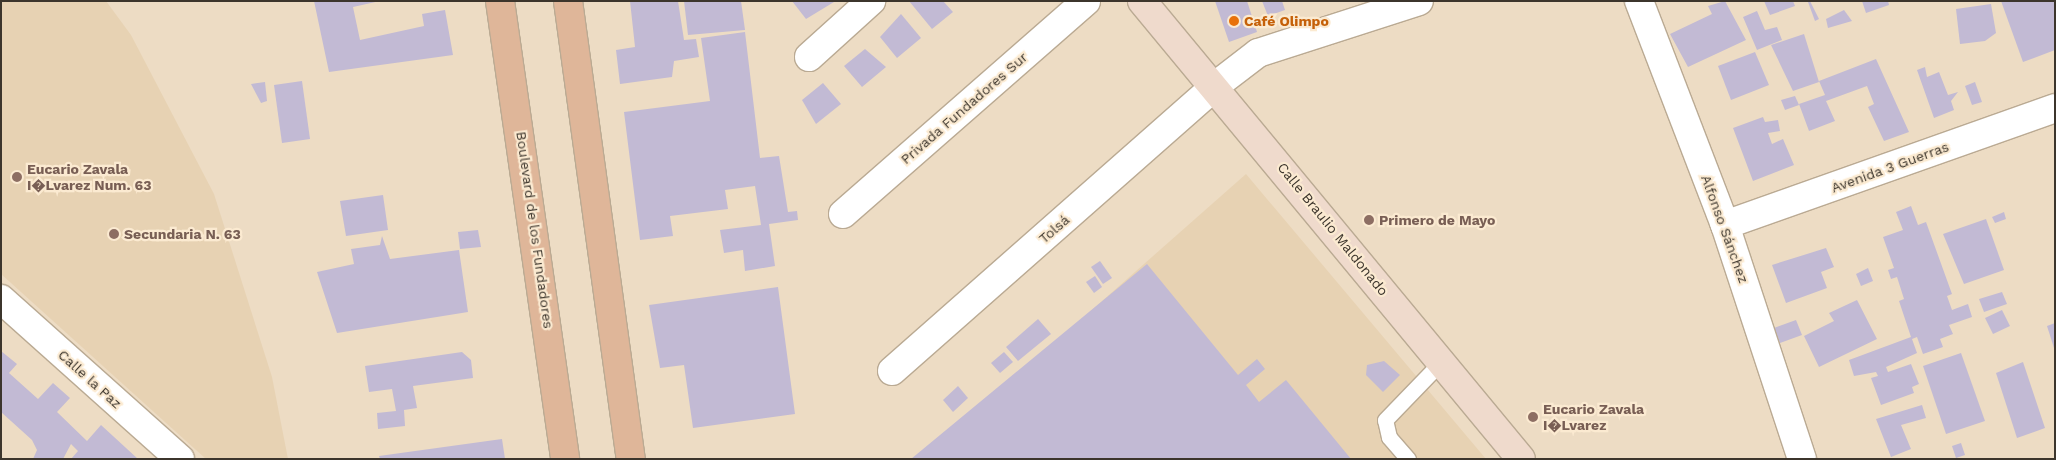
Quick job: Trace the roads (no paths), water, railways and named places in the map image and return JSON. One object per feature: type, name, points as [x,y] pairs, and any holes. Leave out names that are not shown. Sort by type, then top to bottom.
[{"type":"main road","name":"Boulevard de los Fundadores","points":[[500,1],[565,459]]},
{"type":"main road","points":[[568,1],[631,459]]},
{"type":"street","points":[[809,57],[871,1]]},
{"type":"street","name":"Privada Fundadores Sur","points":[[843,214],[1086,1]]},
{"type":"street","name":"Calle Braulio Maldonado","points":[[1142,1],[1215,86],[1521,459]]},
{"type":"street","name":"Tolsá","points":[[892,371],[1215,86],[1258,53],[1419,1]]},
{"type":"street","name":"Alfonso Sánchez","points":[[1640,1],[1725,225],[1802,459]]},
{"type":"street","name":"Avenida 3 Guerras","points":[[1725,225],[2055,108]]},
{"type":"street","name":"Calle la Paz","points":[[1,298],[180,459]]},
{"type":"lane","points":[[1408,459],[1389,437],[1386,420],[1441,362]]},
{"type":"place","name":"Café Olimpo","points":[[1234,21]]},
{"type":"place","name":"Eucario Zavala I�Lvarez Num. 63","points":[[17,177]]},
{"type":"place","name":"Primero de Mayo","points":[[1369,220]]},
{"type":"place","name":"Secundaria N. 63","points":[[114,234]]},
{"type":"place","name":"Eucario Zavala I�Lvarez","points":[[1533,417]]}]
